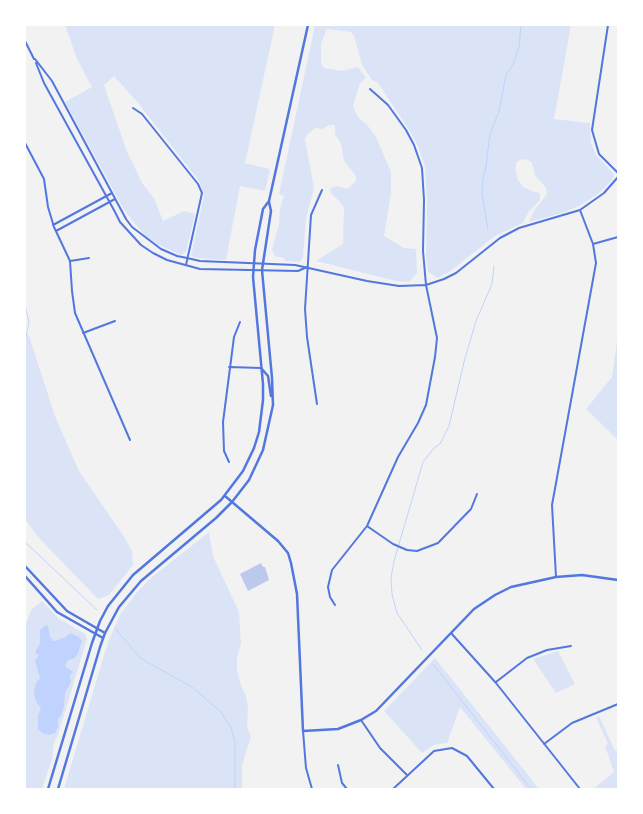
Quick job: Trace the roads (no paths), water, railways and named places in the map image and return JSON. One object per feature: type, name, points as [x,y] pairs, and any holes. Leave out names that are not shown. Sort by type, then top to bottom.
[{"type":"street","points":[[58,789],[105,633],[118,607],[141,581],[216,518],[232,502],[249,480],[257,465],[268,434],[273,405],[262,270],[271,212],[269,201],[308,25]]},
{"type":"street","points":[[608,25],[592,130],[599,154],[618,172]]},
{"type":"street","points":[[25,41],[44,83],[120,222],[141,245],[153,254],[200,269],[298,271],[307,268]]},
{"type":"street","points":[[34,59],[52,82],[126,219],[140,234],[161,249],[177,256],[200,261],[295,265],[326,270],[367,281],[400,286],[426,285],[444,280],[456,274],[500,238],[519,228],[580,210],[604,193],[618,177]]},
{"type":"street","points":[[335,605],[330,597],[328,587],[332,570],[367,526],[398,457],[418,423],[426,405],[437,338],[426,285],[423,251],[424,200],[422,168],[414,145],[406,130],[388,105],[370,89]]},
{"type":"street","points":[[133,108],[142,114],[198,184],[202,192],[186,266]]},
{"type":"street","points":[[25,143],[44,179],[48,207],[56,231],[70,260],[75,314],[130,440]]},
{"type":"street","points":[[317,404],[305,318],[311,215],[322,190]]},
{"type":"street","points":[[54,225],[112,192]]},
{"type":"street","points":[[56,231],[115,199]]},
{"type":"street","points":[[48,789],[95,634],[114,598],[133,575],[202,518],[225,496],[244,471],[259,432],[263,400],[253,269],[263,209],[269,201]]},
{"type":"street","points":[[556,577],[552,506],[596,263],[593,244],[580,210]]},
{"type":"street","points":[[593,244],[618,237]]},
{"type":"street","points":[[70,260],[89,258]]},
{"type":"street","points":[[83,333],[115,321]]},
{"type":"street","points":[[229,462],[224,451],[223,439],[229,367],[234,337],[240,322]]},
{"type":"street","points":[[229,367],[261,368],[268,376],[273,405]]},
{"type":"street","points":[[367,526],[392,544],[416,551],[438,543],[471,509],[477,494]]},
{"type":"street","points":[[225,496],[278,540],[288,553],[291,563],[296,594],[306,768],[312,789]]},
{"type":"street","points":[[25,566],[67,611],[105,633]]},
{"type":"street","points":[[303,731],[338,729],[361,720],[383,705],[474,609],[510,587],[556,577],[582,575],[618,580]]},
{"type":"street","points":[[25,576],[57,612],[104,639]]},
{"type":"street","points":[[451,634],[496,682],[580,789]]},
{"type":"street","points":[[496,682],[528,658],[548,650],[571,646]]},
{"type":"street","points":[[544,744],[572,722],[618,704]]},
{"type":"street","points":[[361,720],[380,748],[406,775]]},
{"type":"street","points":[[393,789],[434,750],[452,748],[467,756],[494,789]]},
{"type":"street","points":[[338,765],[342,783],[347,789]]},
{"type":"water","points":[[46,625],[53,641],[66,637],[70,633],[79,637],[82,641],[75,658],[68,660],[65,666],[73,672],[70,675],[71,682],[65,693],[64,707],[58,719],[58,727],[55,733],[49,735],[42,733],[38,729],[38,715],[41,709],[34,693],[36,683],[40,678],[35,661],[39,655],[35,653],[40,643],[40,630]]},
{"type":"waterway","points":[[488,230],[482,194],[490,134],[499,111],[506,75],[513,64],[519,47],[521,25]]},
{"type":"waterway","points":[[422,650],[397,613],[392,594],[391,578],[394,561],[423,462],[435,447],[440,444],[449,426],[476,321],[492,284],[494,266]]},
{"type":"waterway","points":[[25,305],[29,322],[25,340]]},
{"type":"waterway","points":[[25,542],[97,610]]},
{"type":"waterway","points":[[115,628],[140,658],[192,687],[221,712],[231,728],[235,742],[235,789]]},
{"type":"waterway","points":[[433,664],[531,789]]}]
